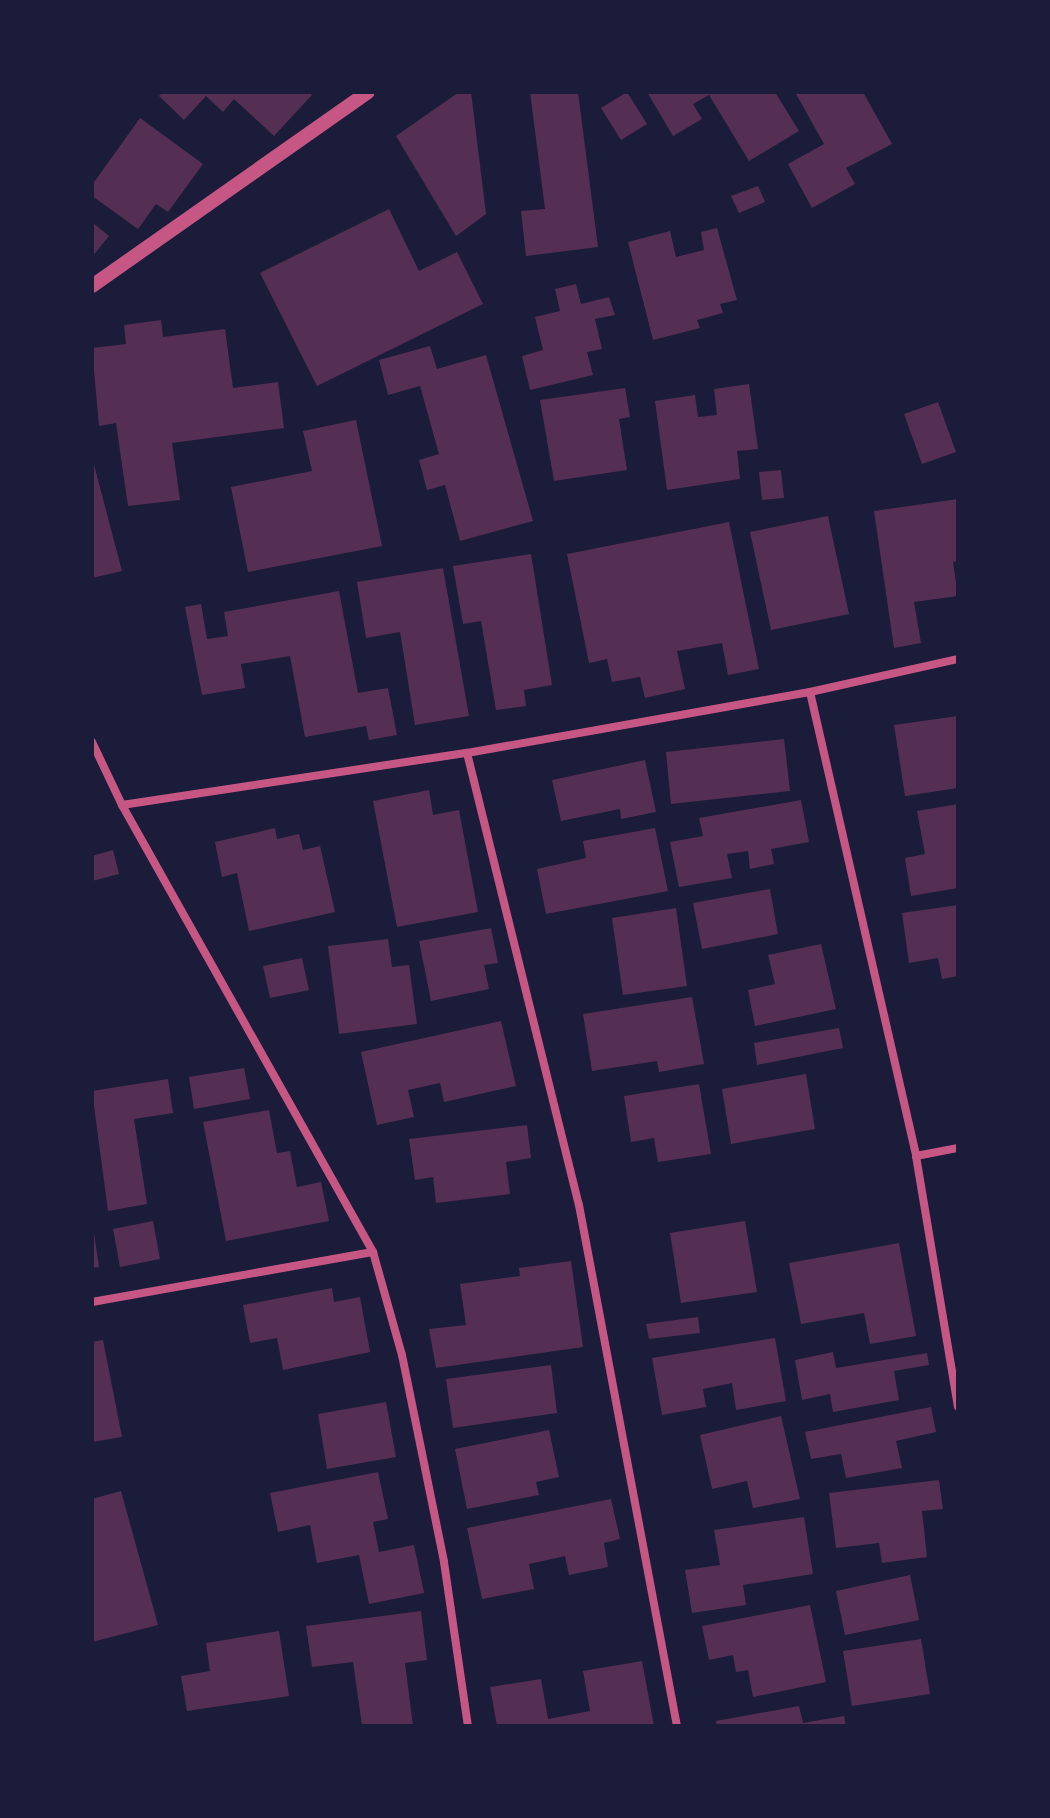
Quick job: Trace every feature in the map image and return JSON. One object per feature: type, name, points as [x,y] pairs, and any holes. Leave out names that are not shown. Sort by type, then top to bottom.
[{"type":"street","points":[[92,286],[368,92]]},
{"type":"street","points":[[122,805],[467,753],[810,692],[958,659]]},
{"type":"street","points":[[810,692],[916,1156],[958,1407]]},
{"type":"street","points":[[92,742],[122,805],[373,1252],[402,1355],[444,1562],[468,1726]]},
{"type":"street","points":[[467,753],[579,1205],[677,1726]]},
{"type":"street","points":[[916,1156],[958,1148]]},
{"type":"street","points":[[92,1302],[373,1252]]},
{"type":"building","points":[[163,92],[309,92],[312,95],[274,136],[234,99],[223,112],[206,96],[184,120],[159,96]]},
{"type":"building","points":[[459,92],[471,92],[486,214],[456,236],[396,136]]},
{"type":"building","points":[[530,92],[578,92],[598,247],[526,256],[521,211],[545,209]]},
{"type":"building","points":[[627,92],[647,124],[621,140],[601,108]]},
{"type":"building","points":[[647,92],[775,92],[799,131],[749,161],[709,95],[693,104],[702,119],[673,136]]},
{"type":"building","points":[[795,92],[863,92],[892,144],[846,168],[855,184],[812,208],[788,164],[824,144]]},
{"type":"building","points":[[140,118],[203,164],[168,212],[156,204],[138,229],[92,196],[92,185]]},
{"type":"building","points":[[758,186],[765,202],[739,213],[731,196]]},
{"type":"building","points":[[389,209],[419,271],[457,252],[483,304],[317,386],[260,273]]},
{"type":"building","points":[[92,222],[109,236],[92,257]]},
{"type":"building","points":[[717,228],[737,300],[720,304],[723,313],[697,320],[700,328],[653,340],[628,242],[670,231],[676,257],[704,250],[701,232]]},
{"type":"building","points":[[576,284],[581,304],[609,297],[615,315],[595,319],[602,349],[587,352],[593,375],[530,390],[522,356],[543,350],[535,317],[560,311],[555,289]]},
{"type":"building","points":[[161,320],[163,337],[225,329],[233,388],[278,382],[284,428],[172,443],[180,500],[128,506],[116,423],[99,426],[92,348],[126,344],[124,325]]},
{"type":"building","points":[[430,346],[437,369],[486,355],[533,521],[460,541],[445,485],[427,490],[419,460],[439,454],[420,386],[388,395],[379,360]]},
{"type":"building","points":[[749,384],[758,449],[737,451],[740,479],[667,490],[655,401],[695,395],[698,417],[717,415],[714,389]]},
{"type":"building","points":[[625,388],[630,417],[619,419],[627,470],[554,481],[540,400]]},
{"type":"building","points":[[938,402],[956,452],[922,464],[904,414]]},
{"type":"building","points":[[356,420],[382,546],[248,572],[231,487],[312,471],[303,431]]},
{"type":"building","points":[[92,457],[122,571],[92,578]]},
{"type":"building","points":[[781,470],[784,498],[762,500],[759,472]]},
{"type":"building","points":[[958,499],[958,561],[953,562],[958,596],[914,602],[921,643],[894,648],[874,511]]},
{"type":"building","points":[[828,516],[849,614],[771,630],[750,532]]},
{"type":"building","points":[[729,522],[759,669],[728,675],[722,643],[677,651],[685,689],[645,698],[640,677],[612,682],[607,659],[589,663],[567,554]]},
{"type":"building","points":[[531,554],[552,685],[524,690],[526,706],[496,710],[481,621],[463,624],[453,566]]},
{"type":"building","points":[[443,568],[469,716],[415,725],[400,632],[366,638],[357,582]]},
{"type":"building","points":[[339,591],[358,693],[388,688],[397,735],[369,740],[366,726],[305,737],[290,656],[241,664],[245,688],[202,695],[185,607],[201,604],[207,639],[228,636],[224,612]]},
{"type":"building","points":[[958,716],[958,788],[905,796],[894,725]]},
{"type":"building","points":[[784,739],[790,791],[671,804],[666,752]]},
{"type":"building","points":[[645,760],[656,812],[621,819],[620,809],[561,821],[552,780]]},
{"type":"building","points":[[429,790],[433,815],[459,810],[478,912],[397,927],[373,801]]},
{"type":"building","points":[[801,800],[809,842],[771,849],[774,864],[750,869],[748,851],[727,854],[732,878],[679,887],[670,842],[703,836],[699,818]]},
{"type":"building","points":[[958,804],[958,888],[911,896],[905,858],[925,854],[917,811]]},
{"type":"building","points":[[275,828],[277,839],[299,834],[303,850],[320,846],[335,912],[249,931],[237,873],[222,877],[215,842]]},
{"type":"building","points":[[655,828],[668,891],[546,914],[537,869],[586,858],[583,841]]},
{"type":"building","points":[[113,850],[119,874],[92,881],[92,856]]},
{"type":"building","points":[[770,889],[778,934],[702,949],[693,903]]},
{"type":"building","points":[[958,905],[958,976],[942,979],[938,958],[909,963],[902,913]]},
{"type":"building","points":[[676,908],[687,986],[623,995],[612,918]]},
{"type":"building","points":[[491,928],[498,963],[484,965],[489,989],[431,1001],[419,941]]},
{"type":"building","points":[[388,939],[392,967],[409,965],[417,1024],[339,1034],[328,946]]},
{"type":"building","points":[[821,944],[836,1009],[755,1026],[748,990],[775,984],[768,955]]},
{"type":"building","points":[[302,958],[309,990],[270,998],[263,966]]},
{"type":"building","points":[[692,997],[704,1064],[659,1072],[657,1061],[592,1071],[583,1014]]},
{"type":"building","points":[[501,1021],[516,1086],[444,1102],[440,1083],[408,1090],[414,1117],[377,1125],[361,1052]]},
{"type":"building","points":[[839,1028],[843,1048],[757,1065],[754,1043]]},
{"type":"building","points":[[244,1068],[250,1099],[194,1109],[189,1077]]},
{"type":"building","points":[[806,1074],[815,1129],[731,1144],[722,1089]]},
{"type":"building","points":[[168,1079],[173,1113],[134,1119],[147,1204],[108,1211],[92,1091]]},
{"type":"building","points":[[699,1084],[711,1154],[658,1162],[654,1138],[631,1142],[624,1096]]},
{"type":"building","points":[[269,1110],[277,1153],[290,1151],[297,1187],[321,1182],[329,1221],[226,1241],[203,1122]]},
{"type":"building","points":[[527,1125],[531,1158],[506,1162],[510,1194],[436,1203],[433,1177],[415,1180],[409,1139]]},
{"type":"building","points":[[153,1221],[160,1259],[120,1267],[113,1229]]},
{"type":"building","points":[[745,1221],[757,1292],[681,1303],[670,1233]]},
{"type":"building","points":[[92,1234],[99,1267],[92,1268]]},
{"type":"building","points":[[899,1243],[916,1336],[870,1344],[864,1313],[801,1324],[789,1263]]},
{"type":"building","points":[[571,1261],[583,1347],[436,1368],[429,1329],[466,1325],[460,1284],[520,1276],[519,1268]]},
{"type":"building","points":[[332,1288],[334,1302],[360,1297],[370,1352],[283,1370],[277,1338],[250,1343],[243,1305]]},
{"type":"building","points":[[698,1317],[700,1333],[649,1339],[646,1324]]},
{"type":"building","points":[[775,1338],[786,1401],[736,1410],[732,1383],[703,1389],[706,1407],[662,1415],[652,1358]]},
{"type":"building","points":[[103,1340],[122,1437],[92,1442],[92,1342]]},
{"type":"building","points":[[833,1352],[836,1368],[927,1353],[929,1365],[894,1371],[899,1400],[833,1412],[830,1394],[802,1400],[795,1360]]},
{"type":"building","points":[[551,1365],[557,1413],[453,1428],[446,1379]]},
{"type":"building","points":[[386,1402],[396,1457],[327,1469],[318,1414]]},
{"type":"building","points":[[931,1407],[936,1432],[896,1441],[902,1468],[846,1478],[841,1454],[811,1459],[805,1432]]},
{"type":"building","points":[[781,1416],[800,1499],[753,1508],[747,1481],[712,1489],[700,1435]]},
{"type":"building","points":[[549,1430],[559,1477],[536,1482],[539,1495],[467,1509],[455,1449]]},
{"type":"building","points":[[378,1472],[388,1519],[373,1522],[379,1552],[414,1545],[424,1593],[369,1604],[359,1555],[317,1563],[310,1525],[278,1532],[270,1493]]},
{"type":"building","points":[[939,1480],[943,1509],[922,1511],[927,1557],[882,1563],[879,1543],[836,1548],[829,1493]]},
{"type":"building","points":[[121,1491],[158,1625],[92,1642],[92,1499]]},
{"type":"building","points":[[611,1499],[620,1539],[604,1543],[608,1567],[569,1575],[565,1556],[529,1564],[534,1589],[482,1599],[467,1528]]},
{"type":"building","points":[[804,1517],[813,1574],[743,1585],[746,1605],[692,1613],[685,1570],[720,1565],[714,1530]]},
{"type":"building","points":[[910,1575],[919,1620],[845,1635],[836,1591]]},
{"type":"building","points":[[810,1605],[826,1682],[753,1697],[748,1670],[736,1672],[733,1655],[709,1660],[702,1626]]},
{"type":"building","points":[[421,1611],[427,1660],[405,1663],[413,1726],[362,1726],[353,1662],[312,1667],[306,1626]]},
{"type":"building","points":[[279,1631],[289,1696],[187,1711],[181,1676],[210,1671],[206,1643]]},
{"type":"building","points":[[921,1639],[930,1694],[852,1706],[843,1651]]},
{"type":"building","points":[[642,1661],[654,1726],[497,1726],[490,1687],[541,1679],[548,1719],[590,1711],[583,1671]]},
{"type":"building","points":[[799,1706],[803,1723],[844,1716],[846,1726],[717,1726],[716,1721]]}]
